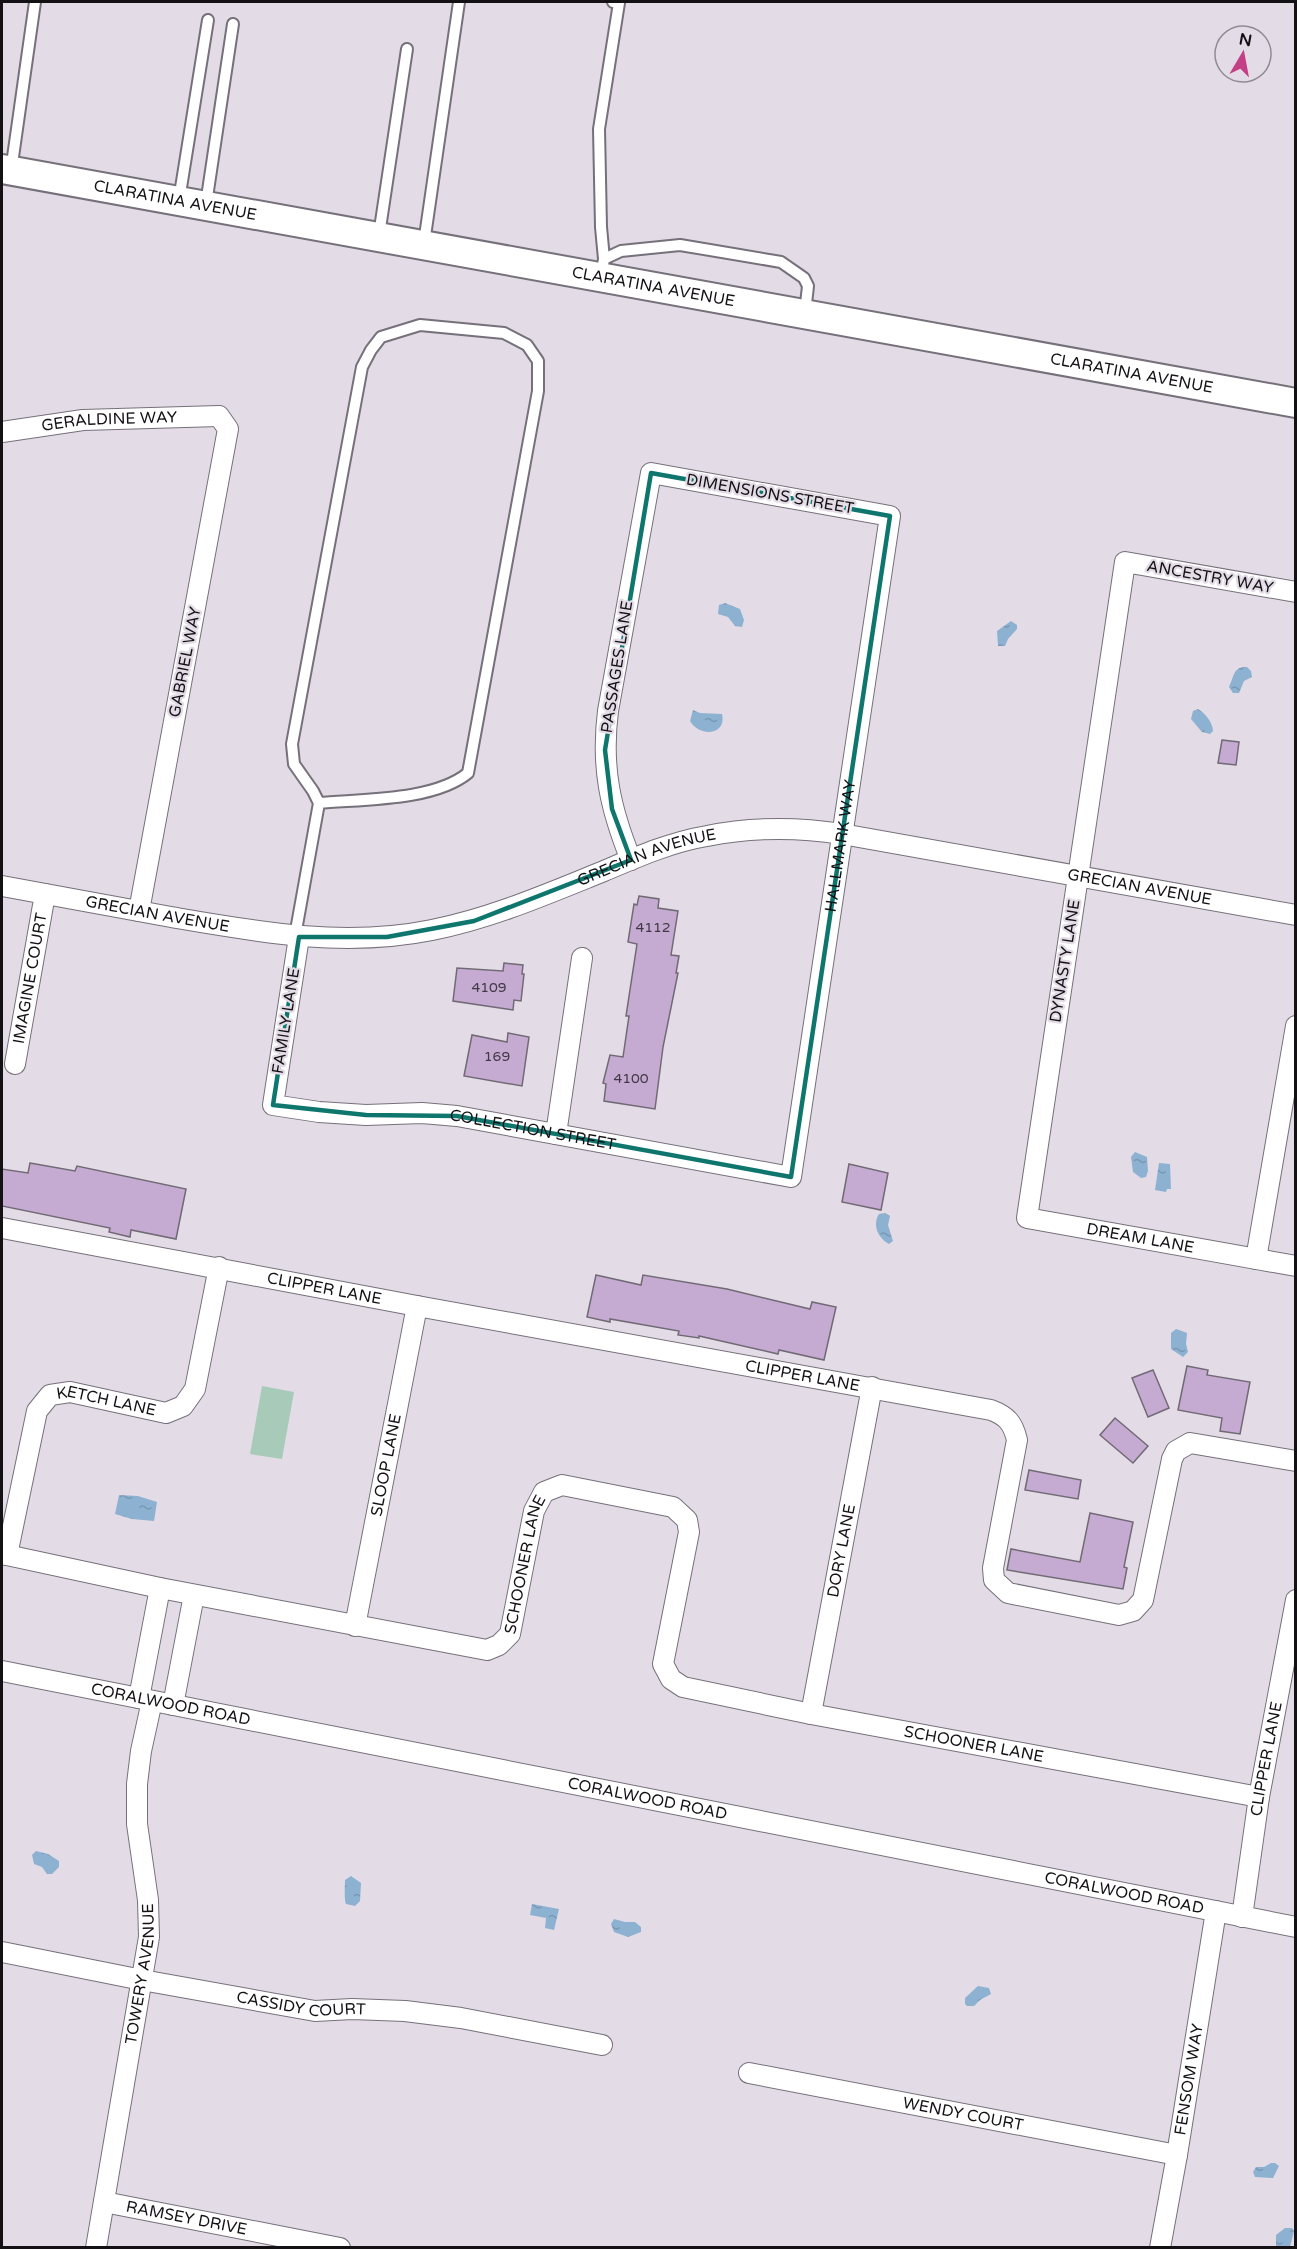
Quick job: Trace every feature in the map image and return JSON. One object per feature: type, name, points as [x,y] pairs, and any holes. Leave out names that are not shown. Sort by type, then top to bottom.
[{"type":"main road","name":"CLARATINA AVENUE","points":[[5,171],[424,246],[602,268],[804,315],[1296,403]]},
{"type":"street","name":"GERALDINE WAY","points":[[2,432],[83,420],[219,416]]},
{"type":"street","name":"GABRIEL WAY","points":[[139,911],[228,429],[219,416]]},
{"type":"street","name":"DIMENSIONS STREET","points":[[651,473],[890,516]]},
{"type":"street","name":"PASSAGES LANE","points":[[631,860],[612,808],[604,750],[608,711],[651,473]]},
{"type":"street","name":"HALLMARK WAY","points":[[791,1176],[890,516]]},
{"type":"street","name":"ANCESTRY WAY","points":[[1125,562],[1296,592]]},
{"type":"street","name":"DYNASTY LANE","points":[[1027,1218],[1125,562]]},
{"type":"street","name":"GRECIAN AVENUE","points":[[2,886],[250,931],[297,937],[344,939],[387,937],[431,931],[474,921],[516,907],[631,860],[687,841],[742,830],[780,828],[842,834],[1296,915]]},
{"type":"street","name":"IMAGINE COURT","points":[[15,1064],[45,894]]},
{"type":"street","name":"FAMILY LANE","points":[[273,1105],[297,937]]},
{"type":"street","points":[[556,1134],[582,958]]},
{"type":"street","points":[[1256,1259],[1296,1026]]},
{"type":"street","name":"COLLECTION STREET","points":[[273,1105],[331,1112],[422,1113],[457,1116],[791,1176]]},
{"type":"street","name":"DREAM LANE","points":[[1027,1218],[1296,1266]]},
{"type":"street","name":"CLIPPER LANE","points":[[2,1228],[991,1410],[1005,1415],[1014,1427],[1017,1440],[993,1568],[994,1580],[1008,1593],[1119,1615],[1133,1611],[1143,1600],[1172,1459],[1176,1451],[1190,1443],[1296,1461]]},
{"type":"street","name":"KETCH LANE","points":[[4,1555],[37,1411],[50,1395],[70,1392],[166,1413],[183,1407],[195,1389],[219,1267]]},
{"type":"street","name":"SLOOP LANE","points":[[355,1626],[417,1306]]},
{"type":"street","name":"DORY LANE","points":[[811,1714],[872,1387]]},
{"type":"street","name":"SCHOONER LANE","points":[[4,1555],[194,1595],[487,1650],[499,1645],[510,1634],[534,1511],[544,1492],[562,1485],[673,1507],[687,1520],[689,1532],[663,1664],[671,1679],[683,1687],[811,1714],[1259,1797]]},
{"type":"street","name":"TOWERY AVENUE","points":[[96,2247],[149,1937],[148,1900],[137,1824],[137,1784],[160,1588]]},
{"type":"street","points":[[173,1705],[194,1595]]},
{"type":"street","name":"CLIPPER LANE","points":[[1242,1917],[1259,1797],[1296,1600]]},
{"type":"street","name":"CORALWOOD ROAD","points":[[2,1671],[1296,1927]]},
{"type":"street","name":"FENSOM WAY","points":[[1160,2247],[1216,1911]]},
{"type":"street","name":"CASSIDY COURT","points":[[2,1952],[315,2011],[352,2008],[405,2011],[461,2018],[602,2044]]},
{"type":"street","name":"WENDY COURT","points":[[749,2073],[1177,2155]]},
{"type":"street","name":"RAMSEY DRIVE","points":[[104,2202],[340,2247]]},
{"type":"lane","points":[[5,171],[35,2]]},
{"type":"lane","points":[[424,246],[459,2]]},
{"type":"lane","points":[[602,268],[599,129],[619,3],[613,2]]},
{"type":"lane","points":[[192,204],[208,20]]},
{"type":"lane","points":[[192,204],[233,24]]},
{"type":"lane","points":[[378,238],[407,49]]},
{"type":"lane","points":[[602,268],[621,251],[680,245],[781,262],[804,278],[808,286],[804,315]]},
{"type":"lane","points":[[297,937],[319,803],[294,764],[292,744],[362,367],[381,337],[420,325],[504,333],[527,345],[538,361],[538,391],[468,773],[457,782],[423,794],[319,803]]},
{"type":"highlighted area","points":[[651,473],[890,516],[791,1177],[457,1116],[366,1115],[273,1105],[299,937],[387,937],[474,921],[631,860],[612,809],[605,750]]},
{"type":"green space","points":[[262,1386],[294,1392],[282,1459],[250,1454]]},
{"type":"water","points":[[725,603],[740,609],[744,620],[742,627],[735,626],[728,617],[718,614],[719,605]]},
{"type":"water","points":[[1011,621],[1017,625],[1017,629],[1005,646],[998,646],[997,631]]},
{"type":"water","points":[[1247,667],[1252,677],[1244,681],[1239,693],[1233,693],[1229,687],[1236,670]]},
{"type":"water","points":[[1198,709],[1212,725],[1213,731],[1210,734],[1202,732],[1191,719],[1193,711]]},
{"type":"water","points":[[693,710],[700,713],[722,714],[720,727],[711,732],[700,730],[690,721]]},
{"type":"water","points":[[1135,1152],[1147,1157],[1146,1177],[1141,1178],[1133,1172],[1131,1157]]},
{"type":"water","points":[[1159,1163],[1170,1164],[1171,1189],[1167,1189],[1166,1192],[1155,1190]]},
{"type":"water","points":[[885,1213],[890,1216],[888,1225],[893,1241],[889,1244],[879,1235],[876,1227],[879,1214]]},
{"type":"water","points":[[1176,1329],[1187,1333],[1188,1352],[1183,1357],[1171,1349],[1171,1333]]},
{"type":"water","points":[[119,1495],[138,1496],[157,1502],[154,1521],[132,1519],[115,1514]]},
{"type":"water","points":[[36,1851],[48,1854],[59,1861],[59,1867],[52,1874],[47,1874],[42,1867],[34,1864],[32,1855]]},
{"type":"water","points":[[351,1876],[361,1883],[360,1901],[355,1906],[346,1904],[345,1899],[345,1880]]},
{"type":"water","points":[[532,1904],[559,1909],[554,1930],[545,1928],[546,1918],[530,1915]]},
{"type":"water","points":[[614,1919],[635,1922],[641,1927],[641,1932],[628,1937],[614,1932],[611,1924]]},
{"type":"water","points":[[978,1986],[989,1988],[991,1994],[974,2006],[967,2006],[965,1998]]},
{"type":"water","points":[[1271,2163],[1279,2166],[1273,2178],[1255,2177],[1253,2172],[1256,2167],[1264,2167]]},
{"type":"water","points":[[1285,2228],[1292,2228],[1294,2231],[1290,2247],[1276,2247],[1276,2235]]},
{"type":"building","points":[[1222,740],[1239,742],[1236,765],[1218,763]]},
{"type":"building","points":[[639,896],[659,899],[658,908],[678,911],[671,955],[679,956],[676,973],[678,973],[663,1047],[655,1109],[604,1101],[606,1084],[603,1083],[610,1055],[623,1057],[629,1016],[626,1016],[637,944],[628,942],[634,904],[637,905]]},
{"type":"building","points":[[504,963],[523,965],[521,1001],[514,1000],[513,1010],[453,1001],[457,968],[503,971]]},
{"type":"building","points":[[508,1033],[529,1037],[522,1086],[464,1076],[472,1035],[507,1042]]},
{"type":"building","points":[[30,1163],[75,1171],[77,1166],[186,1189],[176,1239],[131,1230],[130,1237],[109,1232],[110,1228],[2,1206],[2,1169],[28,1173]]},
{"type":"building","points":[[849,1164],[888,1173],[881,1210],[842,1202]]},
{"type":"building","points":[[596,1275],[641,1285],[643,1275],[727,1289],[810,1309],[812,1302],[836,1307],[824,1360],[779,1350],[778,1354],[699,1336],[699,1338],[678,1335],[679,1331],[587,1317]]},
{"type":"building","points":[[1187,1366],[1208,1370],[1207,1375],[1250,1382],[1240,1434],[1220,1431],[1222,1418],[1178,1410]]},
{"type":"building","points":[[1153,1370],[1169,1408],[1148,1417],[1132,1378]]},
{"type":"building","points":[[1115,1418],[1148,1446],[1133,1463],[1100,1435]]},
{"type":"building","points":[[1029,1470],[1081,1480],[1078,1499],[1025,1490]]},
{"type":"building","points":[[1090,1513],[1133,1522],[1124,1567],[1127,1568],[1123,1589],[1007,1570],[1011,1549],[1080,1562]]}]
